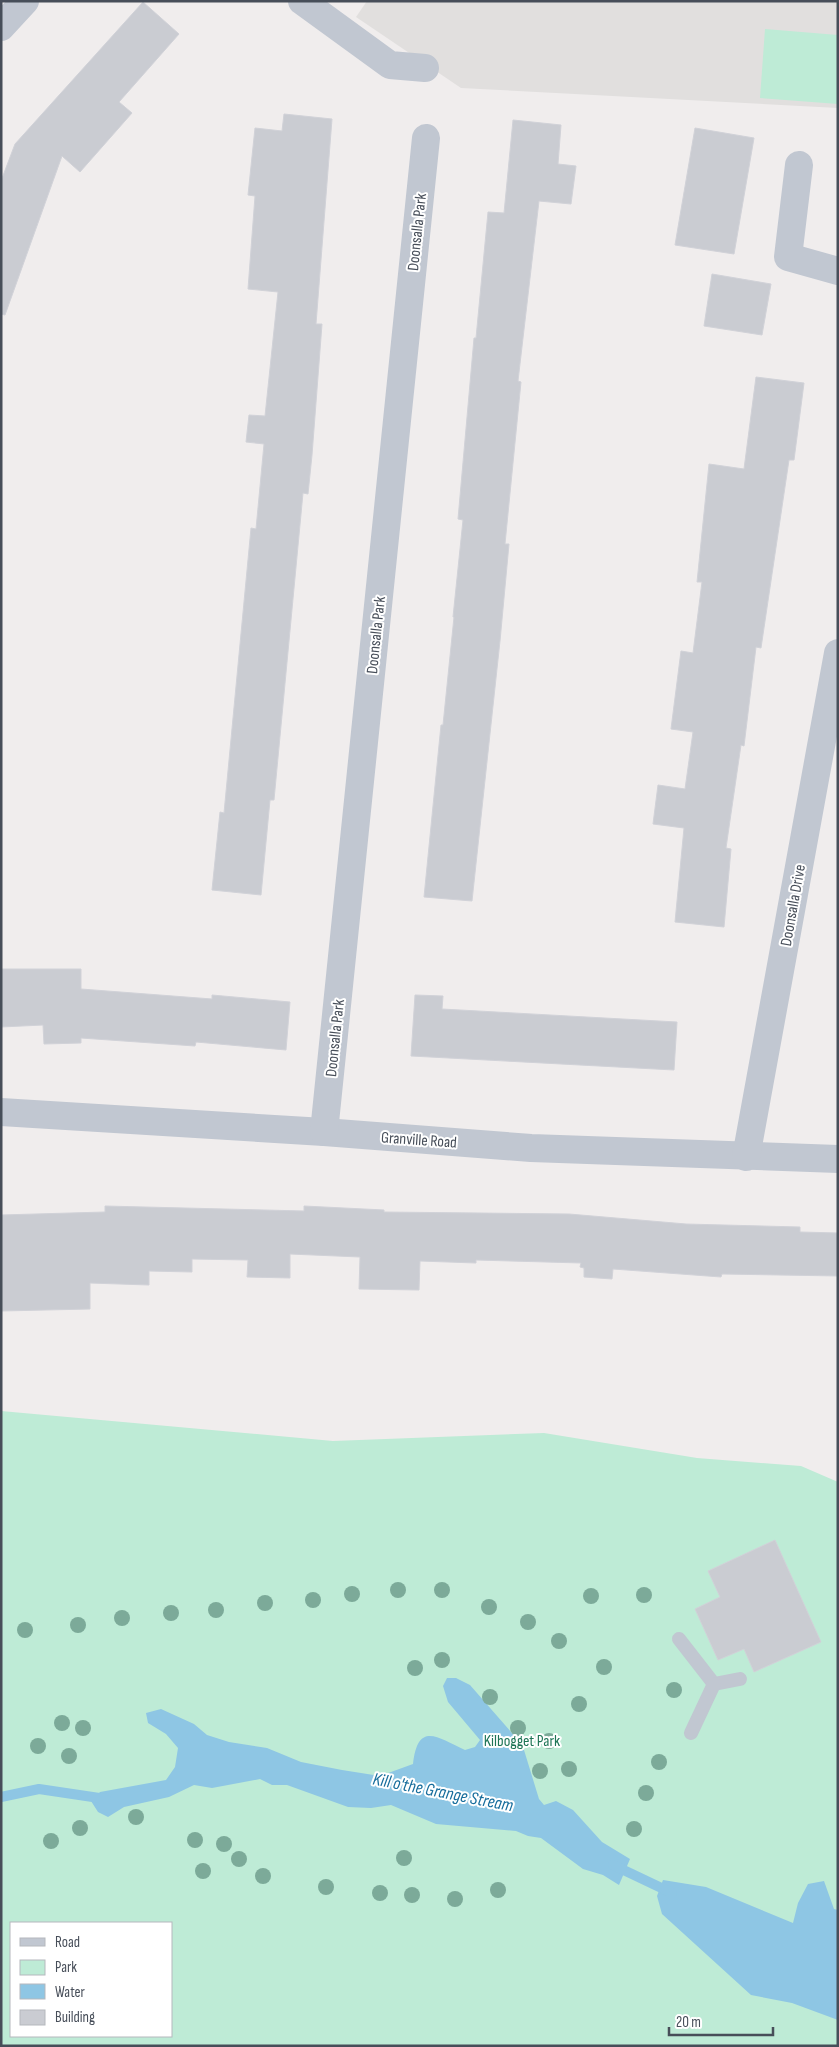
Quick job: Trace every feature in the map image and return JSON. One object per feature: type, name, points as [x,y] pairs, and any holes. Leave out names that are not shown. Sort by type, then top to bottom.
[{"type":"street","points":[[1,27],[25,1]]},
{"type":"street","points":[[302,1],[390,65],[430,66]]},
{"type":"street","name":"Doonsalla Park","points":[[324,1132],[426,138]]},
{"type":"street","points":[[800,165],[788,257],[838,271]]},
{"type":"street","name":"Doonsalla Drive","points":[[746,1157],[838,653]]},
{"type":"street","name":"Granville Road","points":[[1,1112],[324,1132],[531,1148],[838,1160]]},
{"type":"lane","points":[[679,1639],[714,1684]]},
{"type":"lane","points":[[714,1684],[740,1679]]},
{"type":"lane","points":[[691,1733],[714,1684]]},
{"type":"shaded area","points":[[367,1],[838,1],[838,108],[461,88],[356,17]]},
{"type":"green space","points":[[765,29],[838,35],[838,104],[760,98]]},
{"type":"green space","name":"Kilbogget Park","points":[[1,1411],[333,1441],[544,1433],[697,1458],[801,1466],[838,1482],[838,2046],[1,2046]]},
{"type":"water","points":[[447,1678],[456,1678],[470,1685],[511,1732],[524,1750],[539,1799],[544,1805],[556,1801],[573,1810],[602,1842],[630,1859],[619,1885],[603,1875],[583,1869],[541,1838],[528,1836],[516,1831],[436,1824],[391,1805],[371,1808],[348,1807],[287,1785],[272,1785],[260,1779],[212,1788],[194,1785],[169,1797],[124,1807],[108,1817],[98,1812],[91,1801],[100,1792],[166,1780],[175,1767],[178,1748],[166,1734],[148,1723],[146,1713],[161,1709],[194,1724],[207,1735],[229,1742],[267,1748],[301,1762],[380,1776],[413,1764],[419,1742],[424,1737],[438,1737],[465,1750],[475,1747],[480,1740],[448,1702],[443,1686]]},
{"type":"water","points":[[663,1880],[706,1887],[793,1923],[798,1903],[808,1884],[824,1881],[834,1909],[838,1910],[838,2020],[792,2003],[751,1995],[662,1914],[657,1896]]},
{"type":"building","points":[[143,2],[179,34],[119,102],[132,113],[80,172],[62,156],[5,315],[1,314],[1,181],[15,144]]},
{"type":"building","points":[[284,114],[332,119],[316,324],[322,324],[312,455],[308,494],[303,493],[274,800],[270,800],[261,895],[212,890],[220,812],[224,813],[251,528],[256,529],[264,444],[246,442],[249,415],[265,416],[278,292],[248,289],[255,196],[248,195],[255,128],[282,131]]},
{"type":"building","points":[[513,120],[561,125],[558,164],[576,166],[571,204],[539,201],[518,381],[521,382],[505,544],[509,544],[472,901],[424,897],[454,617],[463,520],[458,519],[474,338],[476,338],[488,212],[504,213]]},
{"type":"building","points":[[695,128],[754,138],[734,254],[675,245]]},
{"type":"building","points":[[712,274],[771,284],[762,335],[704,326]]},
{"type":"building","points":[[756,377],[804,383],[794,460],[789,460],[761,648],[756,647],[744,746],[741,745],[726,848],[731,849],[724,927],[675,922],[684,828],[653,824],[658,785],[685,789],[693,732],[671,729],[681,651],[693,653],[702,582],[697,582],[709,464],[744,469]]},
{"type":"building","points":[[1,969],[81,969],[81,989],[212,999],[212,995],[290,1002],[286,1050],[196,1042],[195,1046],[81,1038],[81,1043],[44,1044],[43,1025],[1,1027]]},
{"type":"building","points":[[415,995],[443,996],[442,1009],[677,1022],[674,1070],[411,1056]]},
{"type":"building","points":[[105,1206],[304,1211],[304,1206],[384,1210],[384,1212],[569,1214],[686,1224],[800,1227],[800,1232],[838,1233],[838,1276],[722,1274],[721,1277],[613,1269],[612,1279],[584,1277],[584,1268],[580,1267],[581,1263],[476,1260],[476,1263],[420,1261],[419,1290],[359,1289],[360,1257],[290,1254],[290,1278],[247,1277],[248,1260],[192,1259],[192,1272],[149,1271],[149,1285],[90,1283],[90,1309],[1,1311],[1,1215],[105,1212]]},
{"type":"building","points":[[775,1540],[821,1642],[754,1672],[744,1649],[718,1660],[695,1609],[720,1597],[708,1571]]},
{"type":"waterway","name":"Kill o'the Grange Stream","points":[[1,1797],[39,1789],[106,1799]]},
{"type":"waterway","name":"Kill o'the Grange Stream","points":[[613,1865],[672,1893]]}]
